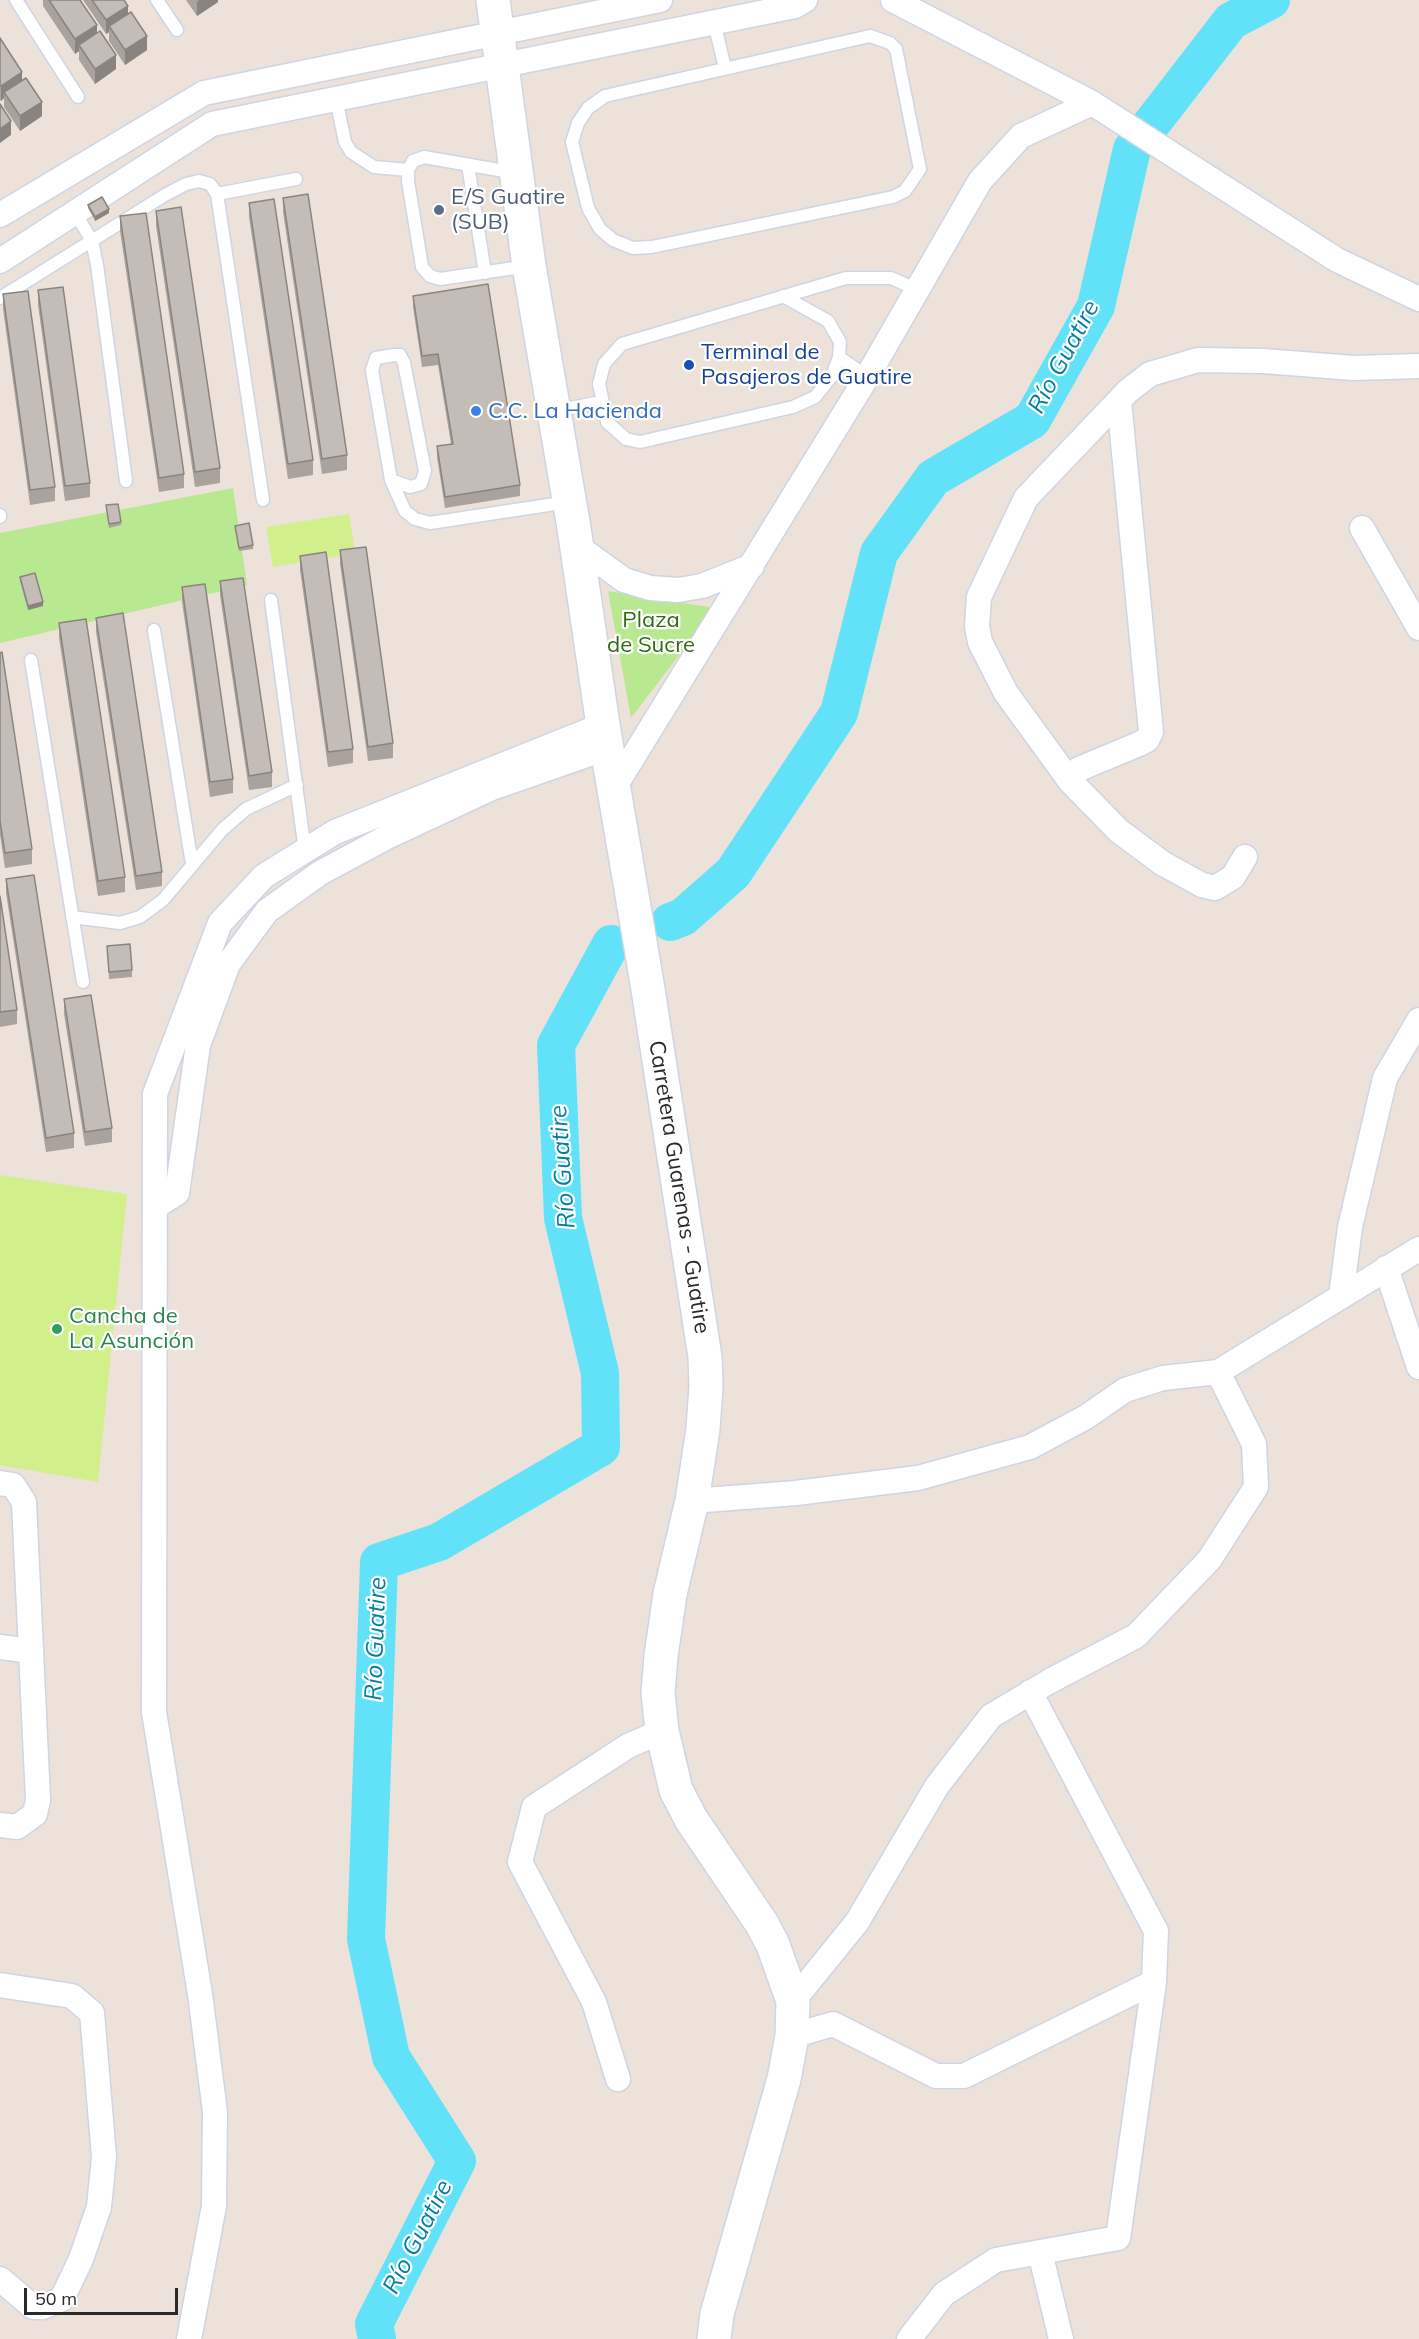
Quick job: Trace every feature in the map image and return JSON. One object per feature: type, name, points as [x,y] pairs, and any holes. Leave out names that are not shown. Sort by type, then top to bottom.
[{"type":"main road","name":"Carretera Guarenas - Guatire","points":[[496,16],[529,266],[577,546],[605,736],[647,983],[705,1358],[704,1418],[692,1501],[670,1594],[661,1656],[658,1692],[662,1731],[676,1790],[692,1819],[762,1924],[773,1945],[793,2001],[792,2036],[784,2079],[717,2314],[714,2339]]},
{"type":"street","points":[[0,215],[204,93],[496,16],[660,0]]},
{"type":"street","points":[[0,261],[74,211],[212,124],[795,6],[805,0]]},
{"type":"street","points":[[893,0],[1092,103],[1337,260],[1404,294],[1419,299]]},
{"type":"street","points":[[617,802],[752,566],[867,377],[980,181],[1000,156],[1022,136],[1092,103]]},
{"type":"street","points":[[1245,857],[1233,877],[1215,888],[1202,885],[1162,863],[1119,831],[1070,781],[1006,693],[980,642],[977,626],[979,597],[1026,498],[1119,400],[1150,374],[1198,360],[1263,361],[1354,368],[1419,366]]},
{"type":"street","points":[[1070,781],[1079,769],[1147,740],[1151,732],[1119,400]]},
{"type":"street","points":[[1362,528],[1419,628]]},
{"type":"street","points":[[577,546],[624,580],[650,588],[678,590],[702,586],[752,566]]},
{"type":"street","points":[[189,2339],[214,2206],[215,2112],[200,1994],[153,1712],[155,1094],[220,923],[264,876],[335,832],[605,736]]},
{"type":"street","points":[[155,1207],[177,1193],[198,1045],[228,964],[267,911],[320,873],[387,837],[605,736]]},
{"type":"street","points":[[1341,1296],[1350,1227],[1385,1078],[1419,1020]]},
{"type":"street","points":[[692,1501],[796,1493],[918,1478],[1030,1447],[1086,1417],[1125,1390],[1163,1378],[1218,1372],[1419,1249]]},
{"type":"street","points":[[1386,1268],[1419,1367]]},
{"type":"street","points":[[793,2001],[858,1922],[937,1786],[991,1716],[1030,1692],[1136,1636],[1209,1560],[1256,1486],[1254,1444],[1218,1372]]},
{"type":"street","points":[[0,1483],[13,1485],[24,1502],[38,1800],[35,1814],[17,1827],[0,1825]]},
{"type":"street","points":[[0,1647],[31,1651]]},
{"type":"street","points":[[909,2339],[944,2294],[996,2260],[1118,2238],[1154,1982],[1156,1931],[1030,1692]]},
{"type":"street","points":[[618,2079],[594,2002],[520,1862],[534,1807],[628,1746],[662,1731]]},
{"type":"street","points":[[792,2036],[833,2024],[936,2076],[964,2076],[1154,1982]]},
{"type":"street","points":[[0,1985],[72,1996],[92,2013],[104,2157],[99,2207],[81,2259],[62,2299],[43,2307],[33,2307],[0,2279]]},
{"type":"street","points":[[1040,2252],[1061,2339]]},
{"type":"lane","points":[[16,0],[78,97]]},
{"type":"lane","points":[[157,0],[177,30]]},
{"type":"lane","points":[[714,22],[724,68]]},
{"type":"lane","points":[[870,36],[890,43],[896,50],[920,170],[905,191],[893,197],[652,246],[633,248],[613,240],[600,229],[588,208],[572,142],[578,123],[588,108],[605,96],[724,68],[870,36]]},
{"type":"lane","points":[[336,99],[345,142],[351,152],[374,167],[408,170]]},
{"type":"lane","points":[[518,173],[424,157],[413,161],[408,170],[408,181],[422,267],[430,276],[440,279],[529,266]]},
{"type":"lane","points":[[468,165],[485,273]]},
{"type":"lane","points":[[217,194],[296,179]]},
{"type":"lane","points":[[0,298],[186,184],[200,181],[210,184],[217,194],[263,500]]},
{"type":"lane","points":[[74,211],[92,241],[126,481]]},
{"type":"lane","points":[[783,296],[828,321],[840,342],[839,357],[832,376],[815,397],[793,407],[640,442],[626,439],[607,422],[599,384],[604,364],[622,344],[783,296],[846,278],[872,276],[897,279],[916,289]]},
{"type":"lane","points":[[391,480],[410,487],[421,484],[424,471],[404,363],[400,355],[376,358],[372,370],[391,480],[405,511],[415,519],[430,523],[569,502]]},
{"type":"lane","points":[[839,357],[867,377]]},
{"type":"lane","points":[[554,412],[601,402]]},
{"type":"lane","points":[[271,600],[305,852]]},
{"type":"lane","points":[[154,630],[192,864]]},
{"type":"lane","points":[[31,660],[83,982]]},
{"type":"lane","points":[[72,917],[120,923],[140,917],[162,900],[222,830],[246,809],[297,785]]},
{"type":"green space","points":[[233,488],[247,585],[0,643],[0,533]]},
{"type":"green space","points":[[349,514],[355,553],[273,567],[266,527]]},
{"type":"green space","name":"Plaza de Sucre","points":[[608,591],[715,608],[631,718]]},
{"type":"green space","name":"Cancha de La Asunción","points":[[0,1175],[127,1194],[98,1482],[0,1465]]},
{"type":"building","points":[[49,0],[80,0],[97,25],[75,39]]},
{"type":"building","points":[[92,0],[124,0],[128,6],[106,20]]},
{"type":"building","points":[[131,12],[147,36],[125,50],[109,26]]},
{"type":"building","points":[[100,31],[116,55],[95,69],[79,45]]},
{"type":"building","points":[[0,38],[22,72],[1,86],[0,85]]},
{"type":"building","points":[[26,78],[42,102],[20,116],[4,92]]},
{"type":"building","points":[[0,104],[11,121],[0,129]]},
{"type":"building","points":[[308,194],[347,455],[322,459],[283,198]]},
{"type":"building","points":[[102,197],[109,209],[95,217],[88,205]]},
{"type":"building","points":[[274,199],[313,460],[288,464],[249,203]]},
{"type":"building","points":[[181,207],[220,468],[195,472],[156,211]]},
{"type":"building","points":[[146,213],[184,474],[159,478],[120,216]]},
{"type":"building","name":"C.C. La Hacienda","points":[[488,284],[520,485],[445,497],[437,446],[453,444],[438,354],[422,356],[413,296]]},
{"type":"building","points":[[63,287],[90,483],[65,486],[38,290]]},
{"type":"building","points":[[28,291],[55,487],[30,490],[3,294]]},
{"type":"building","points":[[118,504],[121,522],[109,524],[106,505]]},
{"type":"building","points":[[249,523],[253,545],[239,548],[235,526]]},
{"type":"building","points":[[366,547],[393,743],[368,747],[340,550]]},
{"type":"building","points":[[326,552],[353,749],[328,752],[300,556]]},
{"type":"building","points":[[35,573],[43,602],[28,606],[20,577]]},
{"type":"building","points":[[243,578],[272,772],[249,776],[220,581]]},
{"type":"building","points":[[205,584],[233,779],[210,782],[182,587]]},
{"type":"building","points":[[123,613],[162,872],[136,876],[96,618]]},
{"type":"building","points":[[86,619],[125,877],[98,881],[59,623]]},
{"type":"building","points":[[2,652],[32,849],[5,853],[0,821],[0,653]]},
{"type":"building","points":[[34,875],[74,1133],[46,1138],[6,879]]},
{"type":"building","points":[[0,896],[17,1010],[0,1012]]},
{"type":"building","points":[[130,944],[132,970],[109,972],[107,946]]},
{"type":"building","points":[[91,995],[112,1128],[85,1132],[64,999]]},
{"type":"waterway","name":"Río Guatire","points":[[670,922],[683,917],[733,873],[839,713],[879,553],[933,478],[1032,420],[1096,306],[1132,149],[1231,21],[1271,0]]},
{"type":"waterway","name":"Río Guatire","points":[[377,2339],[374,2324],[457,2161],[391,2057],[366,1939],[379,1562],[439,1542],[601,1447],[600,1373],[563,1218],[556,1045],[611,944]]},
{"type":"place","name":"E/S Guatire (SUB)","points":[[439,210]]},
{"type":"place","name":"Terminal de Pasajeros de Guatire","points":[[689,365]]},
{"type":"place","name":"C.C. La Hacienda","points":[[476,411]]},
{"type":"place","name":"Cancha de La Asunción","points":[[57,1329]]}]
